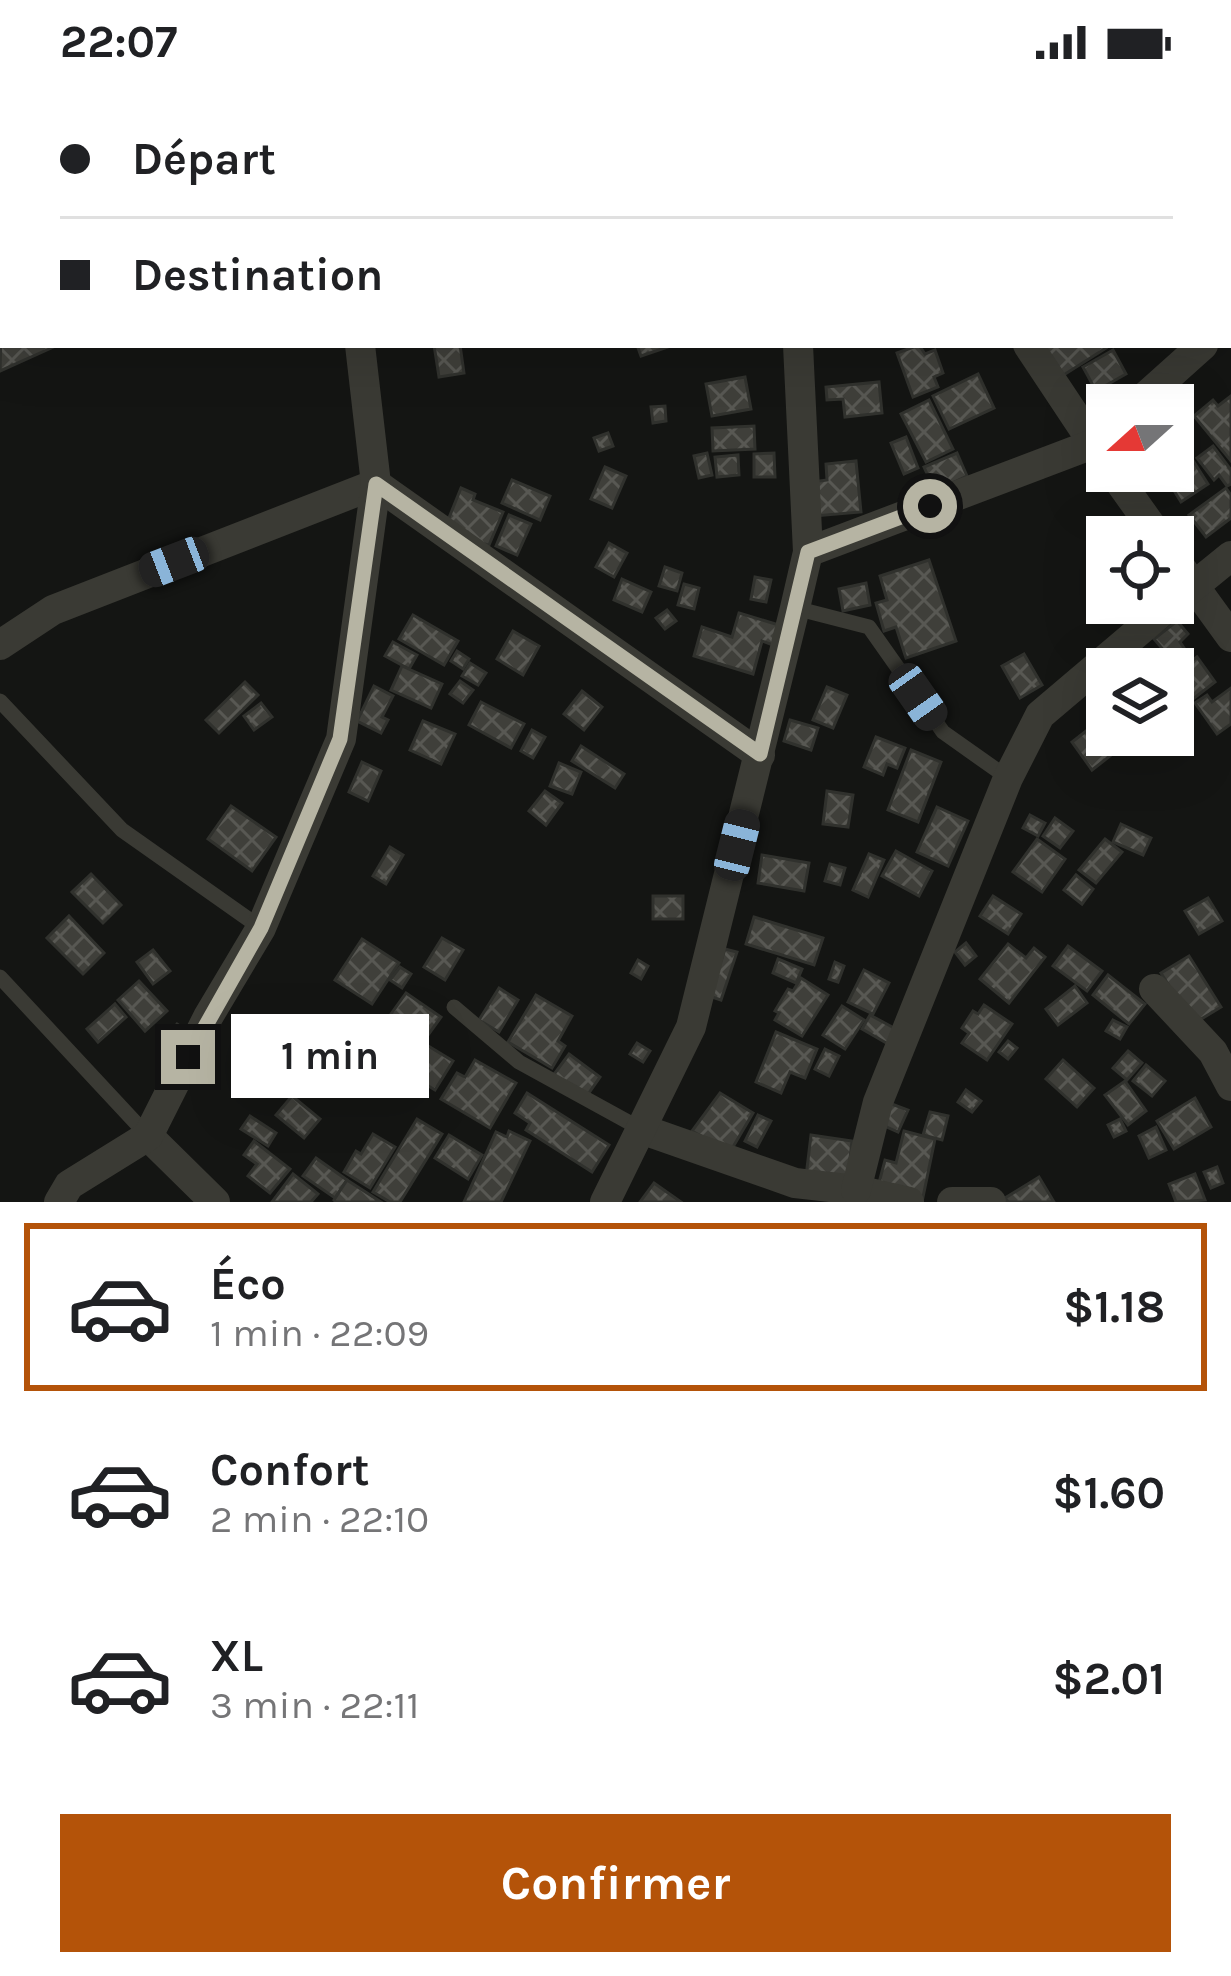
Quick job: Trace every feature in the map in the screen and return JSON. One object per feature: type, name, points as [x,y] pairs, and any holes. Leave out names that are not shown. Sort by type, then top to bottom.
[{"type":"street","points":[[59,1202],[69,1185],[148,1136],[208,1017],[261,928],[340,739],[376,484],[360,348]]},
{"type":"street","points":[[604,1202],[692,1027],[808,552],[798,348]]},
{"type":"street","points":[[1030,348],[1086,426]]},
{"type":"street","points":[[1159,384],[1200,348]]},
{"type":"street","points":[[808,552],[1086,459]]},
{"type":"street","points":[[0,645],[53,610],[376,484]]},
{"type":"street","points":[[376,484],[760,754]]},
{"type":"street","points":[[1194,585],[1231,556]]},
{"type":"street","points":[[1194,609],[1231,637]]},
{"type":"street","points":[[854,1196],[878,1102],[1008,778],[1040,715],[1147,624]]},
{"type":"street","points":[[1154,989],[1213,1052],[1231,1086]]},
{"type":"street","points":[[641,1129],[795,1183],[909,1202]]},
{"type":"street","points":[[148,1136],[215,1202]]},
{"type":"street","points":[[952,1202],[991,1202]]},
{"type":"lane","points":[[795,608],[869,627],[943,732],[1008,778]]},
{"type":"lane","points":[[0,701],[122,830],[261,928]]},
{"type":"lane","points":[[0,977],[148,1136]]},
{"type":"lane","points":[[454,1007],[519,1062],[641,1129]]},
{"type":"shaded area","points":[[0,348],[51,348],[0,371]]},
{"type":"building","points":[[1,348],[51,348],[0,371]]},
{"type":"building","points":[[434,348],[460,348],[464,373],[439,377]]},
{"type":"building","points":[[638,348],[665,348],[641,356]]},
{"type":"building","points":[[911,348],[921,348],[925,354],[935,350],[943,373],[934,377],[938,387],[913,397],[897,353]]},
{"type":"building","points":[[1040,348],[1106,348],[1059,378]]},
{"type":"building","points":[[1113,350],[1126,374],[1108,384],[1092,384],[1083,367]]},
{"type":"building","points":[[978,374],[994,408],[949,429],[933,396]]},
{"type":"building","points":[[745,377],[751,409],[712,416],[706,384]]},
{"type":"building","points":[[879,382],[882,413],[845,417],[843,399],[827,400],[826,387]]},
{"type":"building","points":[[1231,396],[1231,461],[1194,416],[1213,400],[1218,406]]},
{"type":"building","points":[[929,400],[953,449],[926,462],[901,414]]},
{"type":"building","points":[[665,406],[666,421],[653,423],[651,407]]},
{"type":"building","points":[[754,426],[755,449],[713,451],[712,428]]},
{"type":"building","points":[[608,433],[613,446],[599,451],[594,438]]},
{"type":"building","points":[[906,437],[918,468],[904,474],[891,443]]},
{"type":"building","points":[[1213,446],[1231,470],[1227,486],[1219,475],[1214,480],[1197,458]]},
{"type":"building","points":[[707,453],[712,475],[699,478],[694,456]]},
{"type":"building","points":[[774,453],[775,477],[754,477],[754,454]]},
{"type":"building","points":[[957,453],[967,476],[935,491],[924,467]]},
{"type":"building","points":[[738,455],[739,475],[717,477],[715,457]]},
{"type":"building","points":[[856,461],[861,512],[815,516],[812,482],[827,480],[826,464]]},
{"type":"building","points":[[1194,462],[1208,484],[1181,502],[1175,492],[1194,492]]},
{"type":"building","points":[[605,467],[626,476],[612,508],[591,499]]},
{"type":"building","points":[[512,480],[550,496],[540,520],[502,503]]},
{"type":"building","points":[[461,488],[475,494],[473,500],[503,512],[489,545],[442,535]]},
{"type":"building","points":[[1226,488],[1231,495],[1231,518],[1206,537],[1189,515]]},
{"type":"building","points":[[509,515],[531,524],[517,555],[496,546]]},
{"type":"building","points":[[609,543],[627,553],[614,577],[596,567]]},
{"type":"building","points":[[929,560],[956,641],[906,658],[896,627],[884,631],[876,603],[887,600],[880,576]]},
{"type":"building","points":[[665,567],[682,573],[677,591],[659,586]]},
{"type":"building","points":[[755,577],[771,580],[766,602],[751,599]]},
{"type":"building","points":[[622,579],[651,592],[642,612],[614,600]]},
{"type":"building","points":[[866,583],[870,605],[843,611],[839,589]]},
{"type":"building","points":[[684,584],[699,588],[694,609],[678,605]]},
{"type":"building","points":[[667,610],[676,621],[665,629],[656,618]]},
{"type":"building","points":[[739,613],[779,625],[773,645],[762,641],[753,674],[694,656],[702,627],[732,637]]},
{"type":"building","points":[[413,615],[458,641],[444,665],[399,639]]},
{"type":"building","points":[[1173,624],[1188,634],[1180,642],[1184,648],[1162,648],[1154,639]]},
{"type":"building","points":[[513,631],[539,646],[523,675],[497,659]]},
{"type":"building","points":[[393,642],[417,655],[409,669],[385,656]]},
{"type":"building","points":[[457,651],[469,659],[463,669],[451,661]]},
{"type":"building","points":[[1024,654],[1042,685],[1020,698],[1002,666]]},
{"type":"building","points":[[1197,657],[1215,682],[1194,698],[1194,659]]},
{"type":"building","points":[[470,663],[486,673],[478,685],[462,676]]},
{"type":"building","points":[[402,666],[442,684],[431,708],[391,690]]},
{"type":"building","points":[[460,681],[473,690],[463,703],[450,694]]},
{"type":"building","points":[[245,682],[258,695],[219,733],[206,720]]},
{"type":"building","points":[[374,686],[393,696],[382,717],[388,720],[381,733],[357,721]]},
{"type":"building","points":[[827,687],[847,695],[833,728],[813,720]]},
{"type":"building","points":[[1231,688],[1231,724],[1217,734],[1195,703],[1207,695],[1212,702]]},
{"type":"building","points":[[582,691],[602,707],[584,730],[564,714]]},
{"type":"building","points":[[481,702],[524,724],[511,748],[469,725]]},
{"type":"building","points":[[261,703],[272,717],[254,730],[244,716]]},
{"type":"building","points":[[790,720],[818,728],[811,750],[784,741]]},
{"type":"building","points":[[423,721],[455,734],[441,764],[410,750]]},
{"type":"building","points":[[532,730],[545,737],[533,758],[521,751]]},
{"type":"building","points":[[1086,731],[1086,756],[1110,756],[1092,770],[1072,742]]},
{"type":"building","points":[[876,737],[905,748],[897,768],[887,764],[883,775],[864,767]]},
{"type":"building","points":[[581,746],[624,774],[615,788],[572,761]]},
{"type":"building","points":[[911,750],[941,762],[918,822],[888,810]]},
{"type":"building","points":[[362,762],[381,771],[368,801],[349,792]]},
{"type":"building","points":[[559,763],[581,772],[572,794],[550,786]]},
{"type":"building","points":[[545,791],[562,803],[546,825],[529,811]]},
{"type":"building","points":[[827,791],[853,795],[848,827],[823,824]]},
{"type":"building","points":[[231,806],[276,837],[252,871],[208,839]]},
{"type":"building","points":[[937,807],[968,821],[948,866],[917,852]]},
{"type":"building","points":[[1030,815],[1045,823],[1038,836],[1023,828]]},
{"type":"building","points":[[1055,818],[1073,831],[1060,848],[1043,836]]},
{"type":"building","points":[[1121,824],[1151,838],[1143,855],[1113,842]]},
{"type":"building","points":[[1037,839],[1065,859],[1042,892],[1013,872]]},
{"type":"building","points":[[1105,839],[1122,852],[1096,883],[1079,870]]},
{"type":"building","points":[[390,847],[403,855],[386,884],[373,876]]},
{"type":"building","points":[[896,851],[932,871],[919,896],[882,876]]},
{"type":"building","points":[[869,854],[884,860],[868,897],[853,890]]},
{"type":"building","points":[[762,855],[809,863],[804,891],[758,883]]},
{"type":"building","points":[[830,864],[845,868],[840,885],[825,881]]},
{"type":"building","points":[[91,874],[121,905],[103,923],[72,892]]},
{"type":"building","points":[[1076,875],[1093,889],[1082,904],[1064,890]]},
{"type":"building","points":[[653,896],[683,896],[683,919],[653,919]]},
{"type":"building","points":[[993,896],[1021,914],[1008,934],[980,916]]},
{"type":"building","points":[[1208,898],[1222,921],[1199,934],[1185,911]]},
{"type":"building","points":[[69,916],[104,953],[83,974],[47,938]]},
{"type":"building","points":[[754,917],[823,938],[814,965],[746,944]]},
{"type":"building","points":[[442,938],[463,950],[445,980],[424,967]]},
{"type":"building","points":[[362,939],[399,963],[372,1004],[335,980]]},
{"type":"building","points":[[966,943],[976,956],[965,965],[955,952]]},
{"type":"building","points":[[1008,944],[1026,958],[1034,948],[1045,957],[1009,1003],[980,979]]},
{"type":"building","points":[[1068,946],[1102,971],[1087,991],[1053,966]]},
{"type":"building","points":[[725,949],[737,952],[721,1000],[709,996]]},
{"type":"building","points":[[153,950],[170,971],[153,984],[137,962]]},
{"type":"building","points":[[1189,956],[1221,1007],[1193,1024],[1161,973]]},
{"type":"building","points":[[778,959],[802,969],[796,983],[773,973]]},
{"type":"building","points":[[638,960],[648,966],[641,979],[631,973]]},
{"type":"building","points":[[835,962],[844,966],[838,982],[829,979]]},
{"type":"building","points":[[400,967],[411,974],[402,988],[390,980]]},
{"type":"building","points":[[864,970],[889,983],[873,1014],[848,1002]]},
{"type":"building","points":[[1108,975],[1145,1004],[1129,1024],[1093,995]]},
{"type":"building","points":[[801,978],[828,995],[802,1036],[775,1020],[788,989],[793,991]]},
{"type":"building","points":[[139,981],[167,1011],[145,1031],[118,1000]]},
{"type":"building","points":[[1075,986],[1087,1003],[1058,1025],[1046,1009]]},
{"type":"building","points":[[499,988],[518,1000],[499,1032],[479,1020]]},
{"type":"building","points":[[406,993],[441,1017],[400,1074],[366,1049]]},
{"type":"building","points":[[536,995],[572,1016],[558,1041],[565,1046],[552,1068],[508,1042]]},
{"type":"building","points":[[115,1004],[126,1017],[98,1042],[87,1029]]},
{"type":"building","points":[[984,1005],[1012,1024],[987,1060],[962,1043],[969,1033],[962,1028],[973,1011],[978,1014]]},
{"type":"building","points":[[842,1006],[864,1020],[845,1049],[823,1035]]},
{"type":"building","points":[[870,1015],[896,1029],[888,1044],[862,1029]]},
{"type":"building","points":[[1113,1020],[1127,1027],[1120,1039],[1106,1031]]},
{"type":"building","points":[[177,1024],[197,1038],[184,1056],[164,1042]]},
{"type":"building","points":[[776,1032],[817,1049],[805,1078],[790,1072],[781,1093],[756,1082]]},
{"type":"building","points":[[1008,1041],[1017,1048],[1008,1059],[999,1052]]},
{"type":"building","points":[[637,1043],[650,1051],[643,1062],[630,1054]]},
{"type":"building","points":[[425,1044],[453,1061],[435,1090],[407,1073]]},
{"type":"building","points":[[825,1049],[839,1056],[829,1076],[815,1069]]},
{"type":"building","points":[[1128,1051],[1142,1063],[1127,1080],[1113,1068]]},
{"type":"building","points":[[569,1054],[600,1077],[584,1100],[552,1077]]},
{"type":"building","points":[[475,1060],[516,1083],[490,1128],[441,1099],[457,1073],[465,1077]]},
{"type":"building","points":[[1063,1060],[1094,1088],[1077,1107],[1046,1079]]},
{"type":"building","points":[[1146,1065],[1165,1081],[1152,1096],[1133,1081]]},
{"type":"building","points":[[1125,1081],[1146,1111],[1128,1125],[1105,1095]]},
{"type":"building","points":[[966,1090],[981,1101],[972,1112],[958,1102]]},
{"type":"building","points":[[527,1093],[609,1145],[592,1172],[526,1130],[530,1123],[515,1113]]},
{"type":"building","points":[[720,1093],[753,1113],[730,1152],[692,1131]]},
{"type":"building","points":[[292,1096],[320,1119],[304,1138],[276,1115]]},
{"type":"building","points":[[1195,1098],[1211,1127],[1174,1149],[1157,1121]]},
{"type":"building","points":[[889,1103],[908,1110],[898,1132],[880,1124]]},
{"type":"building","points":[[930,1112],[948,1116],[942,1140],[923,1135]]},
{"type":"building","points":[[758,1115],[771,1121],[757,1147],[745,1141]]},
{"type":"building","points":[[250,1116],[276,1133],[268,1146],[241,1129]]},
{"type":"building","points":[[417,1119],[442,1134],[400,1202],[390,1202],[373,1192]]},
{"type":"building","points":[[1120,1119],[1126,1131],[1114,1137],[1108,1125]]},
{"type":"building","points":[[1156,1127],[1166,1150],[1149,1158],[1139,1136]]},
{"type":"building","points":[[509,1131],[530,1141],[501,1202],[464,1202],[496,1132],[507,1137]]},
{"type":"building","points":[[904,1131],[935,1139],[922,1202],[876,1194],[885,1160],[896,1163]]},
{"type":"building","points":[[373,1134],[395,1147],[370,1188],[344,1172]]},
{"type":"building","points":[[449,1135],[482,1155],[468,1179],[435,1158]]},
{"type":"building","points":[[811,1135],[852,1141],[848,1177],[805,1185]]},
{"type":"building","points":[[254,1141],[290,1169],[270,1193],[248,1176],[257,1164],[244,1155]]},
{"type":"building","points":[[316,1158],[347,1180],[335,1198],[303,1176]]},
{"type":"building","points":[[1217,1167],[1223,1183],[1211,1188],[1204,1172]]},
{"type":"building","points":[[293,1174],[318,1194],[311,1202],[272,1202]]},
{"type":"building","points":[[1195,1174],[1205,1200],[1176,1202],[1169,1184]]},
{"type":"building","points":[[1039,1177],[1054,1202],[1008,1202],[1005,1198]]},
{"type":"building","points":[[347,1180],[381,1202],[336,1202]]},
{"type":"building","points":[[654,1183],[681,1202],[640,1202]]},
{"type":"route","points":[[188,1057],[261,928],[340,739],[376,484],[760,754],[808,552],[930,506]]}]
